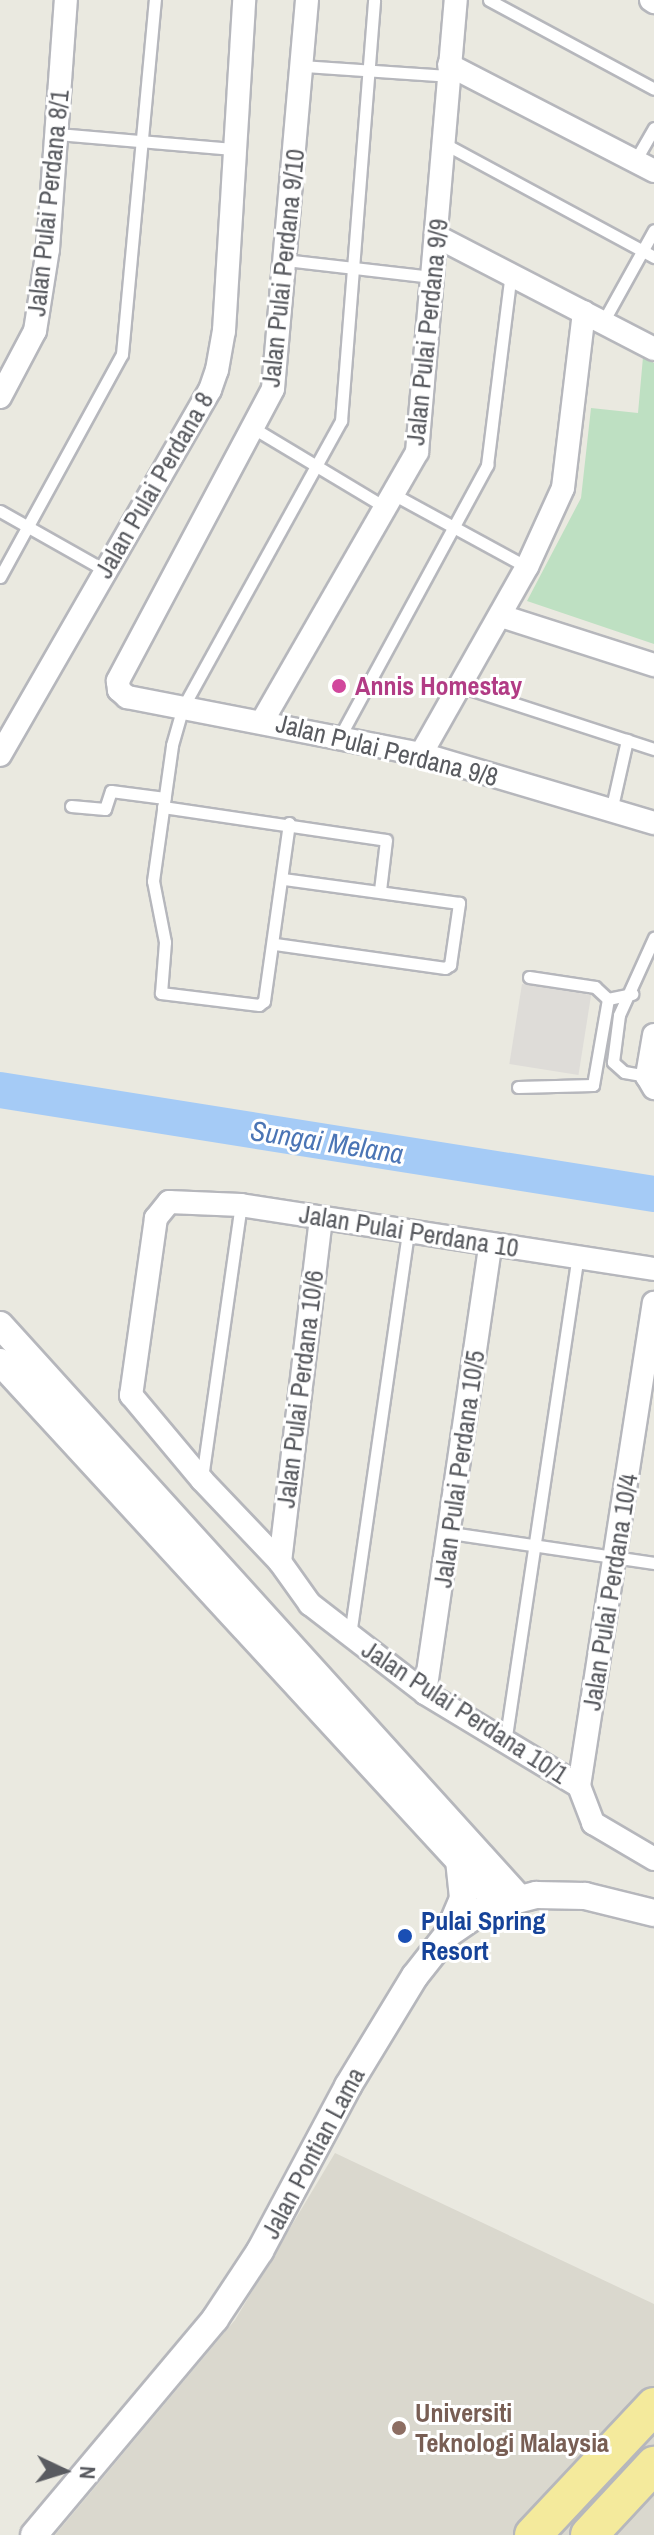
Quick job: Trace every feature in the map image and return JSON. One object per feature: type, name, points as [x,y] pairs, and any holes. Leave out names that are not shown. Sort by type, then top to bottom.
[{"type":"highway","points":[[533,2535],[654,2406]]},
{"type":"highway","points":[[589,2535],[654,2465]]},
{"type":"street","name":"Jalan Pulai Perdana 8/1","points":[[0,397],[35,331],[57,134],[66,0]]},
{"type":"street","name":"Jalan Pulai Perdana 8","points":[[0,755],[217,370],[224,331],[244,0]]},
{"type":"street","name":"Jalan Pulai Perdana 9/10","points":[[119,690],[118,681],[255,429],[273,389],[307,0]]},
{"type":"street","name":"Jalan Pulai Perdana 9/9","points":[[263,720],[417,452],[438,237],[456,0]]},
{"type":"street","points":[[450,70],[644,166]]},
{"type":"street","points":[[438,237],[511,271],[654,349]]},
{"type":"street","points":[[421,754],[501,616],[563,488],[593,317]]},
{"type":"street","points":[[501,616],[654,665]]},
{"type":"street","name":"Jalan Pulai Perdana 9/8","points":[[119,690],[127,697],[263,720],[421,754],[654,823]]},
{"type":"street","points":[[651,1082],[654,1035]]},
{"type":"street","name":"Jalan Pulai Perdana 10","points":[[163,1205],[180,1200],[241,1205],[654,1269]]},
{"type":"street","name":"Jalan Pulai Perdana 10/1","points":[[163,1205],[156,1218],[131,1395],[146,1415],[202,1480],[280,1562],[310,1604],[425,1693],[579,1786],[593,1823],[654,1859]]},
{"type":"street","name":"Jalan Pulai Perdana 10/6","points":[[280,1562],[321,1217]]},
{"type":"street","name":"Jalan Pulai Perdana 10/5","points":[[425,1693],[451,1533],[490,1245]]},
{"type":"street","name":"Jalan Pulai Perdana 10/4","points":[[579,1786],[617,1558],[654,1303]]},
{"type":"street","points":[[0,1325],[488,1863],[509,1901]]},
{"type":"street","points":[[0,1362],[459,1862],[509,1901],[585,1896]]},
{"type":"street","points":[[448,1934],[463,1898],[459,1862]]},
{"type":"street","points":[[488,1863],[541,1886],[654,1913]]},
{"type":"street","name":"Jalan Pontian Lama","points":[[34,2535],[215,2319],[260,2251],[348,2086],[415,1976],[448,1934],[509,1901]]},
{"type":"lane","points":[[0,577],[122,354],[155,0]]},
{"type":"lane","points":[[289,823],[275,944],[259,1005],[161,993],[165,942],[153,881],[164,803],[183,707],[341,421],[374,0]]},
{"type":"lane","points":[[489,0],[654,89]]},
{"type":"lane","points":[[303,66],[450,70]]},
{"type":"lane","points":[[644,166],[654,128]]},
{"type":"lane","points":[[57,134],[233,149]]},
{"type":"lane","points":[[445,144],[654,257]]},
{"type":"lane","points":[[593,317],[654,230]]},
{"type":"lane","points":[[285,260],[433,277]]},
{"type":"lane","points":[[339,738],[487,465],[511,271]]},
{"type":"lane","points":[[255,429],[317,466],[453,527],[527,567]]},
{"type":"lane","points":[[0,511],[106,571]]},
{"type":"lane","points":[[460,686],[654,749]]},
{"type":"lane","points":[[611,811],[627,740]]},
{"type":"lane","points":[[71,806],[105,809],[111,791],[164,803],[386,840],[380,890]]},
{"type":"lane","points":[[275,944],[450,965],[459,903],[283,879]]},
{"type":"lane","points":[[651,1082],[624,1072],[613,1062],[619,1015],[632,994],[654,936]]},
{"type":"lane","points":[[529,977],[595,987],[608,999]]},
{"type":"lane","points":[[608,999],[632,994]]},
{"type":"lane","points":[[518,1087],[593,1085],[608,999]]},
{"type":"lane","points":[[202,1480],[241,1205]]},
{"type":"lane","points":[[350,1637],[408,1231]]},
{"type":"lane","points":[[505,1744],[578,1256]]},
{"type":"lane","points":[[451,1533],[654,1563]]},
{"type":"shaded area","points":[[522,984],[591,995],[578,1075],[509,1064]]},
{"type":"shaded area","name":"Universiti Teknologi Malaysia","points":[[335,2153],[654,2304],[654,2535],[55,2535],[235,2320]]},
{"type":"green space","points":[[643,357],[654,363],[654,644],[527,601],[581,498],[591,408],[638,413]]},
{"type":"waterway","name":"Sungai Melana","points":[[0,1090],[654,1194]]},
{"type":"place","name":"Annis Homestay","points":[[339,686]]},
{"type":"place","name":"Pulai Spring Resort","points":[[405,1936]]},
{"type":"place","name":"Universiti Teknologi Malaysia","points":[[399,2428]]}]
